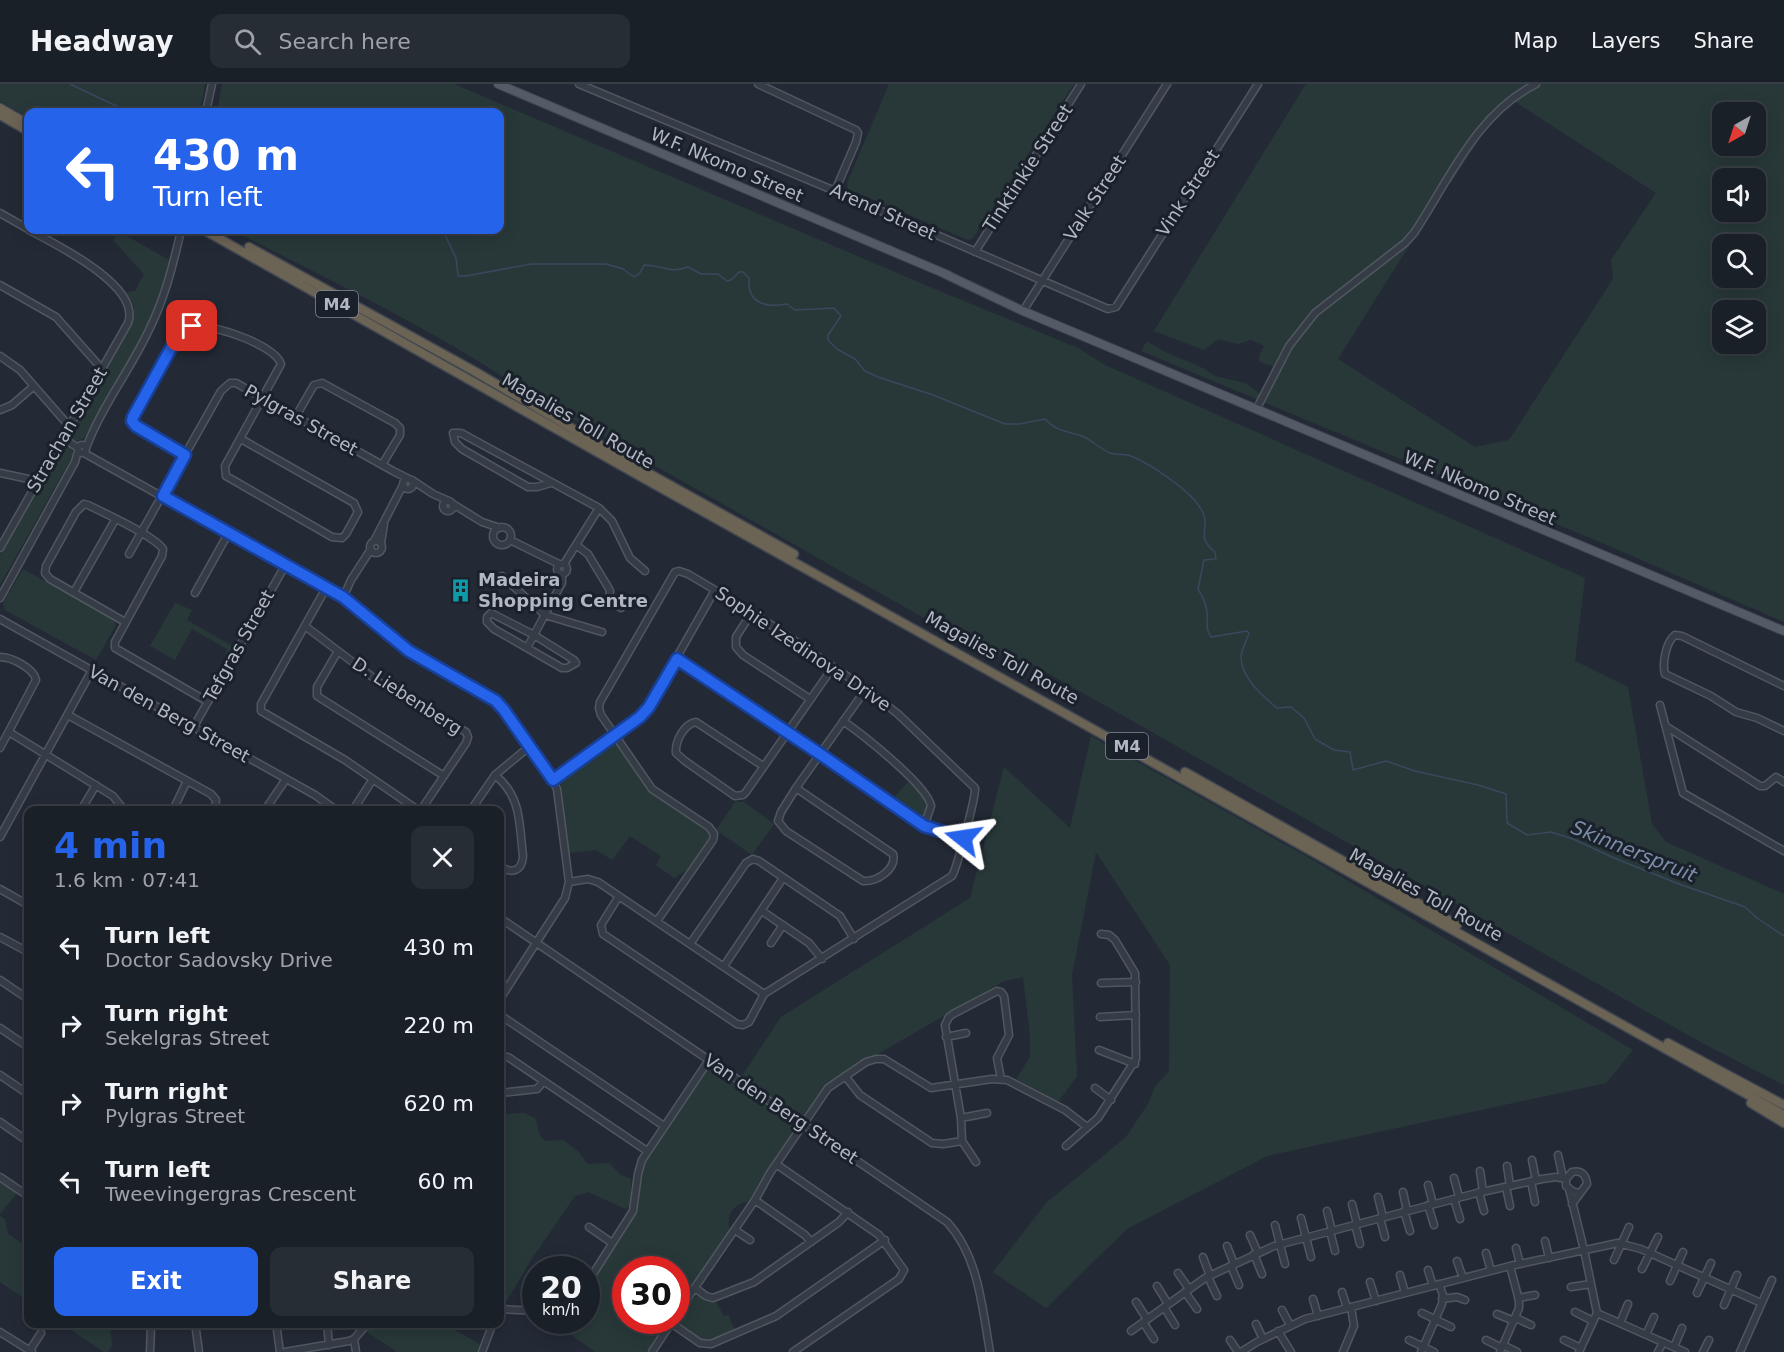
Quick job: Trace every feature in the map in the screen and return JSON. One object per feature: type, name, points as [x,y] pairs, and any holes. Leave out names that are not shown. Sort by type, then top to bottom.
[{"type":"highway","points":[[0,108],[24,122]]},
{"type":"highway","points":[[0,115],[24,129]]},
{"type":"highway","name":"Magalies Toll Route","points":[[211,234],[655,484],[1650,1037]]},
{"type":"highway","name":"Magalies Toll Route","points":[[223,234],[474,371],[650,474],[1323,849],[1784,1115]]},
{"type":"highway","points":[[1650,1037],[1784,1107]]},
{"type":"highway","points":[[1650,1037],[1784,1123]]},
{"type":"main road","name":"W.F. Nkomo Street","points":[[498,84],[1257,408],[1370,459],[1784,631]]},
{"type":"street","points":[[207,108],[212,84]]},
{"type":"street","name":"Arend Street","points":[[579,84],[835,190],[1106,308],[1113,308],[1118,302]]},
{"type":"street","name":"Tinktinkie Street","points":[[975,252],[1082,84]]},
{"type":"street","name":"Valk Street","points":[[1025,309],[1167,84]]},
{"type":"street","name":"Vink Street","points":[[1118,302],[1258,84]]},
{"type":"street","points":[[1257,408],[1276,370],[1301,330],[1316,313],[1405,243],[1414,233],[1474,138],[1486,123],[1505,104],[1536,84]]},
{"type":"street","points":[[762,85],[856,130],[858,134],[856,142],[835,190]]},
{"type":"street","points":[[0,213],[24,226]]},
{"type":"street","name":"Strachan Street","points":[[0,548],[2,539],[38,481],[128,323],[130,310],[126,301],[95,268],[37,234]]},
{"type":"street","name":"Strachan Street","points":[[0,598],[140,348],[169,282],[180,234]]},
{"type":"street","points":[[0,285],[56,317],[102,369]]},
{"type":"street","points":[[185,455],[139,428],[132,421],[135,412],[184,327],[192,326],[233,333],[278,357],[281,364],[225,466],[225,473],[228,478],[332,537],[342,538],[346,534],[358,512],[354,503],[241,439]]},
{"type":"street","points":[[0,356],[17,367],[69,426]]},
{"type":"street","name":"Pylgras Street","points":[[129,554],[226,384],[236,383],[393,471],[408,484],[430,492],[482,522],[500,528]]},
{"type":"street","points":[[296,416],[314,385],[322,383],[395,423],[400,428],[400,435],[382,465]]},
{"type":"street","points":[[0,410],[12,405],[34,386]]},
{"type":"street","points":[[551,483],[537,487],[528,486],[462,449],[455,442],[453,433],[461,433],[598,508],[612,521],[630,558],[645,571]]},
{"type":"street","points":[[63,438],[343,597],[409,651],[496,701],[553,780],[558,798],[569,882],[565,898],[504,993]]},
{"type":"street","points":[[0,473],[38,481]]},
{"type":"street","points":[[343,597],[360,566],[374,551],[382,549],[378,542],[385,521],[399,494],[408,484]]},
{"type":"street","points":[[125,622],[50,579],[45,573],[46,566],[82,505],[88,505],[140,533],[158,544],[163,552],[114,646],[208,702]]},
{"type":"street","points":[[527,648],[562,583],[561,568],[598,508]]},
{"type":"street","points":[[74,592],[115,519]]},
{"type":"street","name":"Pylgras Street","points":[[482,522],[493,535]]},
{"type":"street","points":[[500,528],[505,528],[509,532],[510,540],[501,545],[494,540],[493,535],[500,528]]},
{"type":"street","points":[[195,593],[229,532]]},
{"type":"street","points":[[510,540],[561,568]]},
{"type":"street","points":[[374,551],[371,545],[378,542]]},
{"type":"street","points":[[576,545],[586,552],[593,562],[610,591],[609,600],[621,608]]},
{"type":"street","name":"Tefgras Street","points":[[193,728],[286,564]]},
{"type":"street","name":"Sophie Izedinova Drive","points":[[615,735],[601,715],[599,705],[671,576],[675,572],[683,572],[752,612],[866,689],[898,714],[974,784],[976,798],[952,876],[764,994]]},
{"type":"street","points":[[502,576],[545,615],[602,632]]},
{"type":"street","points":[[326,588],[261,704],[261,711],[414,806]]},
{"type":"street","points":[[553,780],[645,712],[715,590]]},
{"type":"street","points":[[752,612],[736,637],[734,643],[736,647],[743,655],[810,699]]},
{"type":"street","points":[[494,614],[534,635],[576,663],[562,668],[494,629],[487,622],[487,616],[494,614]]},
{"type":"street","name":"Van den Berg Street","points":[[0,619],[286,779],[330,806]]},
{"type":"street","name":"D. Liebenberg","points":[[305,626],[381,683],[466,732],[467,742],[423,806]]},
{"type":"street","points":[[1784,686],[1683,636],[1675,634],[1669,643],[1663,668],[1665,674],[1711,696],[1736,712],[1757,718],[1784,731]]},
{"type":"street","points":[[338,651],[317,687],[319,697],[444,777]]},
{"type":"street","points":[[0,657],[7,657],[31,671],[36,677],[34,687],[0,748]]},
{"type":"street","points":[[677,659],[924,826],[963,838]]},
{"type":"street","points":[[763,766],[696,723],[690,723],[686,727],[676,746],[676,753],[679,757],[735,796],[743,795],[833,667]]},
{"type":"street","points":[[0,837],[92,670]]},
{"type":"street","points":[[796,788],[892,854],[893,864],[889,870],[872,880],[863,881],[780,825],[778,817],[796,788],[866,689]]},
{"type":"street","points":[[1660,705],[1683,793],[1784,851]]},
{"type":"street","points":[[68,715],[214,797],[215,806]]},
{"type":"street","points":[[843,721],[868,740],[925,793],[931,806],[924,826]]},
{"type":"street","points":[[1666,726],[1760,786],[1765,786],[1776,777],[1784,782]]},
{"type":"street","points":[[9,732],[113,796],[121,806]]},
{"type":"street","points":[[615,735],[652,789],[709,827],[714,834],[713,840],[657,921]]},
{"type":"street","points":[[474,806],[495,775],[530,746]]},
{"type":"street","points":[[495,775],[505,784],[515,799],[523,856],[522,865],[516,870],[510,871],[504,868]]},
{"type":"street","points":[[268,806],[286,779]]},
{"type":"street","points":[[356,806],[373,779]]},
{"type":"street","points":[[175,806],[187,782]]},
{"type":"street","points":[[83,806],[96,785]]},
{"type":"street","points":[[690,944],[748,861],[753,859],[840,916],[854,939]]},
{"type":"street","points":[[724,966],[783,878]]},
{"type":"street","points":[[569,882],[582,879],[595,880],[657,921],[690,944],[724,966],[764,994],[749,1022],[741,1026],[603,934],[600,927],[619,896]]},
{"type":"street","points":[[0,889],[24,903]]},
{"type":"street","points":[[762,910],[809,944],[822,958]]},
{"type":"street","name":"Van den Berg Street","points":[[504,921],[933,1212],[953,1228],[966,1250],[976,1276],[990,1352]]},
{"type":"street","points":[[771,944],[783,925]]},
{"type":"street","points":[[1066,1146],[1096,1121],[1135,1064],[1137,1048],[1136,973],[1115,940],[1109,935],[1101,934]]},
{"type":"street","points":[[0,937],[24,950]]},
{"type":"street","points":[[0,980],[24,996]]},
{"type":"street","points":[[1101,983],[1136,982]]},
{"type":"street","points":[[976,1162],[962,1141],[961,1118],[945,1025],[951,1016],[992,992],[1001,992],[1004,996],[1009,1035],[997,1058],[1001,1079]]},
{"type":"street","points":[[1100,1017],[1136,1015]]},
{"type":"street","points":[[504,1018],[664,1126]]},
{"type":"street","points":[[0,1029],[24,1044]]},
{"type":"street","points":[[946,1037],[966,1033]]},
{"type":"street","points":[[1099,1050],[1135,1064]]},
{"type":"street","points":[[504,1057],[508,1057],[647,1151]]},
{"type":"street","points":[[690,1295],[828,1088],[873,1059],[884,1059],[926,1086],[934,1088],[1001,1079],[1015,1083],[1072,1114],[1087,1128]]},
{"type":"street","points":[[600,1259],[633,1211],[642,1160],[709,1060]]},
{"type":"street","points":[[0,1075],[24,1091]]},
{"type":"street","points":[[845,1076],[861,1095],[932,1143],[962,1141]]},
{"type":"street","points":[[504,1093],[537,1089],[543,1082]]},
{"type":"street","points":[[1095,1088],[1112,1100]]},
{"type":"street","points":[[961,1118],[987,1113]]},
{"type":"street","points":[[0,1122],[24,1138]]},
{"type":"street","points":[[1558,1155],[1569,1189],[1597,1313],[1580,1350],[1564,1340]]},
{"type":"street","points":[[1532,1160],[1535,1202]]},
{"type":"street","points":[[776,1164],[848,1212],[885,1240],[904,1267],[902,1276],[794,1352]]},
{"type":"street","points":[[1506,1166],[1510,1206]]},
{"type":"street","points":[[1480,1171],[1484,1211]]},
{"type":"street","points":[[1564,1179],[1577,1171],[1587,1177],[1585,1189],[1579,1193],[1572,1204]]},
{"type":"street","points":[[0,1177],[24,1193]]},
{"type":"street","points":[[1131,1330],[1209,1276],[1280,1244],[1481,1192],[1556,1177],[1564,1179]]},
{"type":"street","points":[[1454,1178],[1460,1219]]},
{"type":"street","points":[[1428,1185],[1434,1224]]},
{"type":"street","points":[[1569,1189],[1579,1193]]},
{"type":"street","points":[[1403,1192],[1410,1231]]},
{"type":"street","points":[[1378,1197],[1385,1238]]},
{"type":"street","points":[[755,1200],[805,1235],[811,1242]]},
{"type":"street","points":[[1352,1204],[1360,1244]]},
{"type":"street","points":[[1327,1211],[1335,1251]]},
{"type":"street","points":[[695,1288],[708,1297],[719,1297],[757,1280],[842,1220],[848,1212]]},
{"type":"street","points":[[1301,1218],[1311,1257]]},
{"type":"street","points":[[1275,1225],[1285,1264]]},
{"type":"street","points":[[589,1227],[612,1243]]},
{"type":"street","points":[[1614,1260],[1629,1227]]},
{"type":"street","points":[[735,1230],[750,1240]]},
{"type":"street","points":[[1251,1235],[1262,1274]]},
{"type":"street","points":[[1642,1269],[1658,1237]]},
{"type":"street","points":[[688,1334],[700,1343],[711,1344],[776,1316],[885,1240]]},
{"type":"street","points":[[1545,1241],[1549,1258]]},
{"type":"street","points":[[1230,1340],[1239,1352],[1290,1325],[1318,1316],[1510,1266],[1622,1243],[1650,1253],[1761,1303]]},
{"type":"street","points":[[1227,1246],[1239,1285]]},
{"type":"street","points":[[1516,1248],[1520,1264]]},
{"type":"street","points":[[1670,1281],[1683,1252]]},
{"type":"street","points":[[1486,1253],[1491,1271]]},
{"type":"street","points":[[1203,1257],[1217,1296]]},
{"type":"street","points":[[1457,1261],[1463,1278]]},
{"type":"street","points":[[1697,1293],[1711,1263]]},
{"type":"street","points":[[1502,1348],[1519,1308],[1510,1266]]},
{"type":"street","points":[[1422,1349],[1443,1299],[1428,1270]]},
{"type":"street","points":[[1178,1272],[1197,1309]]},
{"type":"street","points":[[1400,1275],[1405,1293]]},
{"type":"street","points":[[1725,1305],[1737,1275]]},
{"type":"street","points":[[1740,1352],[1772,1280]]},
{"type":"street","points":[[1370,1282],[1376,1301]]},
{"type":"street","points":[[1571,1287],[1591,1284]]},
{"type":"street","points":[[1157,1286],[1175,1325]]},
{"type":"street","points":[[1342,1292],[1354,1326],[1343,1352]]},
{"type":"street","points":[[1518,1298],[1535,1295]]},
{"type":"street","points":[[1443,1299],[1457,1297],[1465,1300]]},
{"type":"street","points":[[1313,1299],[1318,1316]]},
{"type":"street","points":[[1136,1302],[1154,1339]]},
{"type":"street","points":[[1620,1323],[1628,1304]]},
{"type":"street","points":[[504,1309],[522,1310]]},
{"type":"street","points":[[1282,1310],[1290,1325]]},
{"type":"street","points":[[1575,1312],[1593,1321]]},
{"type":"street","points":[[1422,1313],[1451,1327]]},
{"type":"street","points":[[1597,1313],[1685,1352]]},
{"type":"street","points":[[1497,1314],[1532,1325]]},
{"type":"street","points":[[1646,1335],[1654,1317]]},
{"type":"street","points":[[1256,1324],[1263,1339]]},
{"type":"street","points":[[150,1352],[152,1328]]},
{"type":"street","points":[[196,1328],[199,1352]]},
{"type":"street","points":[[277,1328],[280,1352]]},
{"type":"street","points":[[327,1328],[329,1345]]},
{"type":"street","points":[[285,1352],[354,1339],[364,1328]]},
{"type":"street","points":[[482,1352],[491,1328]]},
{"type":"street","points":[[1674,1347],[1682,1328]]},
{"type":"street","points":[[1278,1331],[1291,1352]]},
{"type":"street","points":[[0,1332],[31,1351],[41,1333]]},
{"type":"street","points":[[652,1352],[664,1334]]},
{"type":"street","points":[[354,1339],[356,1352]]},
{"type":"street","points":[[1409,1340],[1422,1349],[1434,1352]]},
{"type":"street","points":[[1486,1340],[1517,1352]]},
{"type":"street","points":[[1703,1352],[1709,1340]]},
{"type":"street","points":[[1658,1352],[1663,1342]]},
{"type":"shaded area","points":[[0,84],[205,84],[201,108],[24,108],[24,115],[0,101]]},
{"type":"shaded area","points":[[222,84],[454,84],[1078,348],[1105,365],[1585,578],[1575,661],[1628,687],[1652,824],[1666,842],[1784,894],[1784,1085],[1704,1044],[1028,662],[977,648],[532,396],[460,350],[347,288],[240,234],[504,234],[504,108],[218,108]]},
{"type":"shaded area","points":[[889,84],[1074,84],[973,238],[968,240],[848,189],[847,183]]},
{"type":"shaded area","points":[[1306,84],[1784,84],[1784,622],[1607,545],[1141,351],[1147,341],[1215,376],[1245,383],[1260,394],[1273,366],[1259,362],[1264,346],[1251,340],[1238,344],[1218,339],[1204,350],[1154,331]],"holes":[[[1514,101],[1656,193],[1611,260],[1613,279],[1509,440],[1475,447],[1338,359],[1449,182],[1451,183],[1486,129]]]},
{"type":"shaded area","points":[[116,234],[123,234],[171,261],[155,308],[133,352],[84,438],[76,441],[71,438],[71,430],[134,316],[134,306],[126,292],[135,291],[144,274],[113,240]]},
{"type":"shaded area","points":[[64,445],[71,448],[73,455],[0,585],[0,556],[59,448]]},
{"type":"shaded area","points":[[23,569],[114,619],[116,625],[96,660],[5,610],[3,603]]},
{"type":"shaded area","points":[[175,603],[192,610],[187,620],[234,647],[229,656],[225,654],[227,649],[192,629],[175,660],[150,646]]},
{"type":"shaded area","points":[[1091,736],[1306,856],[1633,1050],[1606,1083],[1267,1156],[1127,1229],[1046,1308],[993,1272],[1046,1203],[1126,1137],[1148,1104],[1155,1087],[1169,1071],[1170,965],[1096,852],[1072,975],[1077,1076],[1058,1102],[1016,1079],[1030,1057],[1030,1036],[1023,977],[1004,981],[826,1084],[761,1179],[750,1201],[744,1202],[732,1211],[729,1220],[730,1231],[690,1290],[690,1256],[612,1256],[612,1334],[659,1334],[647,1352],[595,1352],[570,1334],[600,1334],[600,1269],[636,1214],[641,1165],[701,1075],[708,1070],[715,1070],[736,1085],[781,1017],[970,898],[1004,767],[1070,828]]},
{"type":"shaded area","points":[[611,743],[619,746],[649,789],[709,830],[710,838],[690,868],[674,878],[656,865],[661,856],[630,836],[612,860],[596,850],[568,853],[560,780]]},
{"type":"shaded area","points":[[908,782],[926,801],[924,817],[917,818],[891,801]]},
{"type":"shaded area","points":[[735,802],[744,802],[774,824],[752,855],[716,830]]},
{"type":"shaded area","points":[[524,1113],[535,1118],[540,1135],[545,1141],[563,1140],[580,1153],[587,1164],[609,1163],[621,1175],[631,1179],[631,1204],[626,1209],[588,1192],[575,1196],[534,1256],[522,1256],[522,1275],[504,1304],[504,1114]]},
{"type":"shaded area","points":[[0,1181],[17,1193],[0,1214]]},
{"type":"shaded area","points":[[0,1216],[5,1219],[8,1234],[24,1244],[24,1298],[0,1282]]},
{"type":"shaded area","points":[[695,1297],[715,1301],[724,1316],[728,1315],[735,1330],[708,1342],[690,1333],[690,1302]]},
{"type":"shaded area","points":[[68,1328],[110,1328],[112,1345],[108,1352],[104,1352]]},
{"type":"shaded area","points":[[369,1328],[451,1328],[480,1344],[477,1352],[395,1352],[366,1332]]},
{"type":"waterway","name":"Skinnerspruit","points":[[70,84],[121,108]]},
{"type":"waterway","name":"Skinnerspruit","points":[[440,234],[445,235],[456,258],[458,276],[531,264],[606,264],[623,269],[634,277],[640,273],[644,265],[670,269],[688,267],[701,274],[718,274],[727,281],[739,272],[743,272],[749,278],[751,294],[759,302],[772,305],[787,304],[795,310],[834,308],[841,316],[828,335],[828,340],[837,349],[855,359],[865,371],[1005,424],[1045,419],[1058,429],[1082,436],[1110,453],[1128,455],[1139,460],[1184,490],[1201,508],[1204,515],[1204,538],[1215,552],[1216,559],[1204,560],[1198,589],[1206,606],[1207,628],[1211,637],[1247,631],[1249,633],[1242,651],[1242,665],[1254,686],[1277,708],[1291,707],[1304,718],[1315,739],[1334,750],[1350,752],[1353,770],[1386,761],[1415,771],[1478,785],[1506,794],[1507,823],[1527,835],[1551,832],[1573,839],[1679,884],[1745,907],[1784,936]]},
{"type":"place","name":"Madeira Shopping Centre","points":[[460,590]]},
{"type":"route","points":[[192,326],[186,326],[181,330],[132,421],[136,426],[185,455],[163,496],[343,597],[409,651],[496,701],[553,780],[640,717],[649,707],[677,659],[924,826],[963,838]]}]
